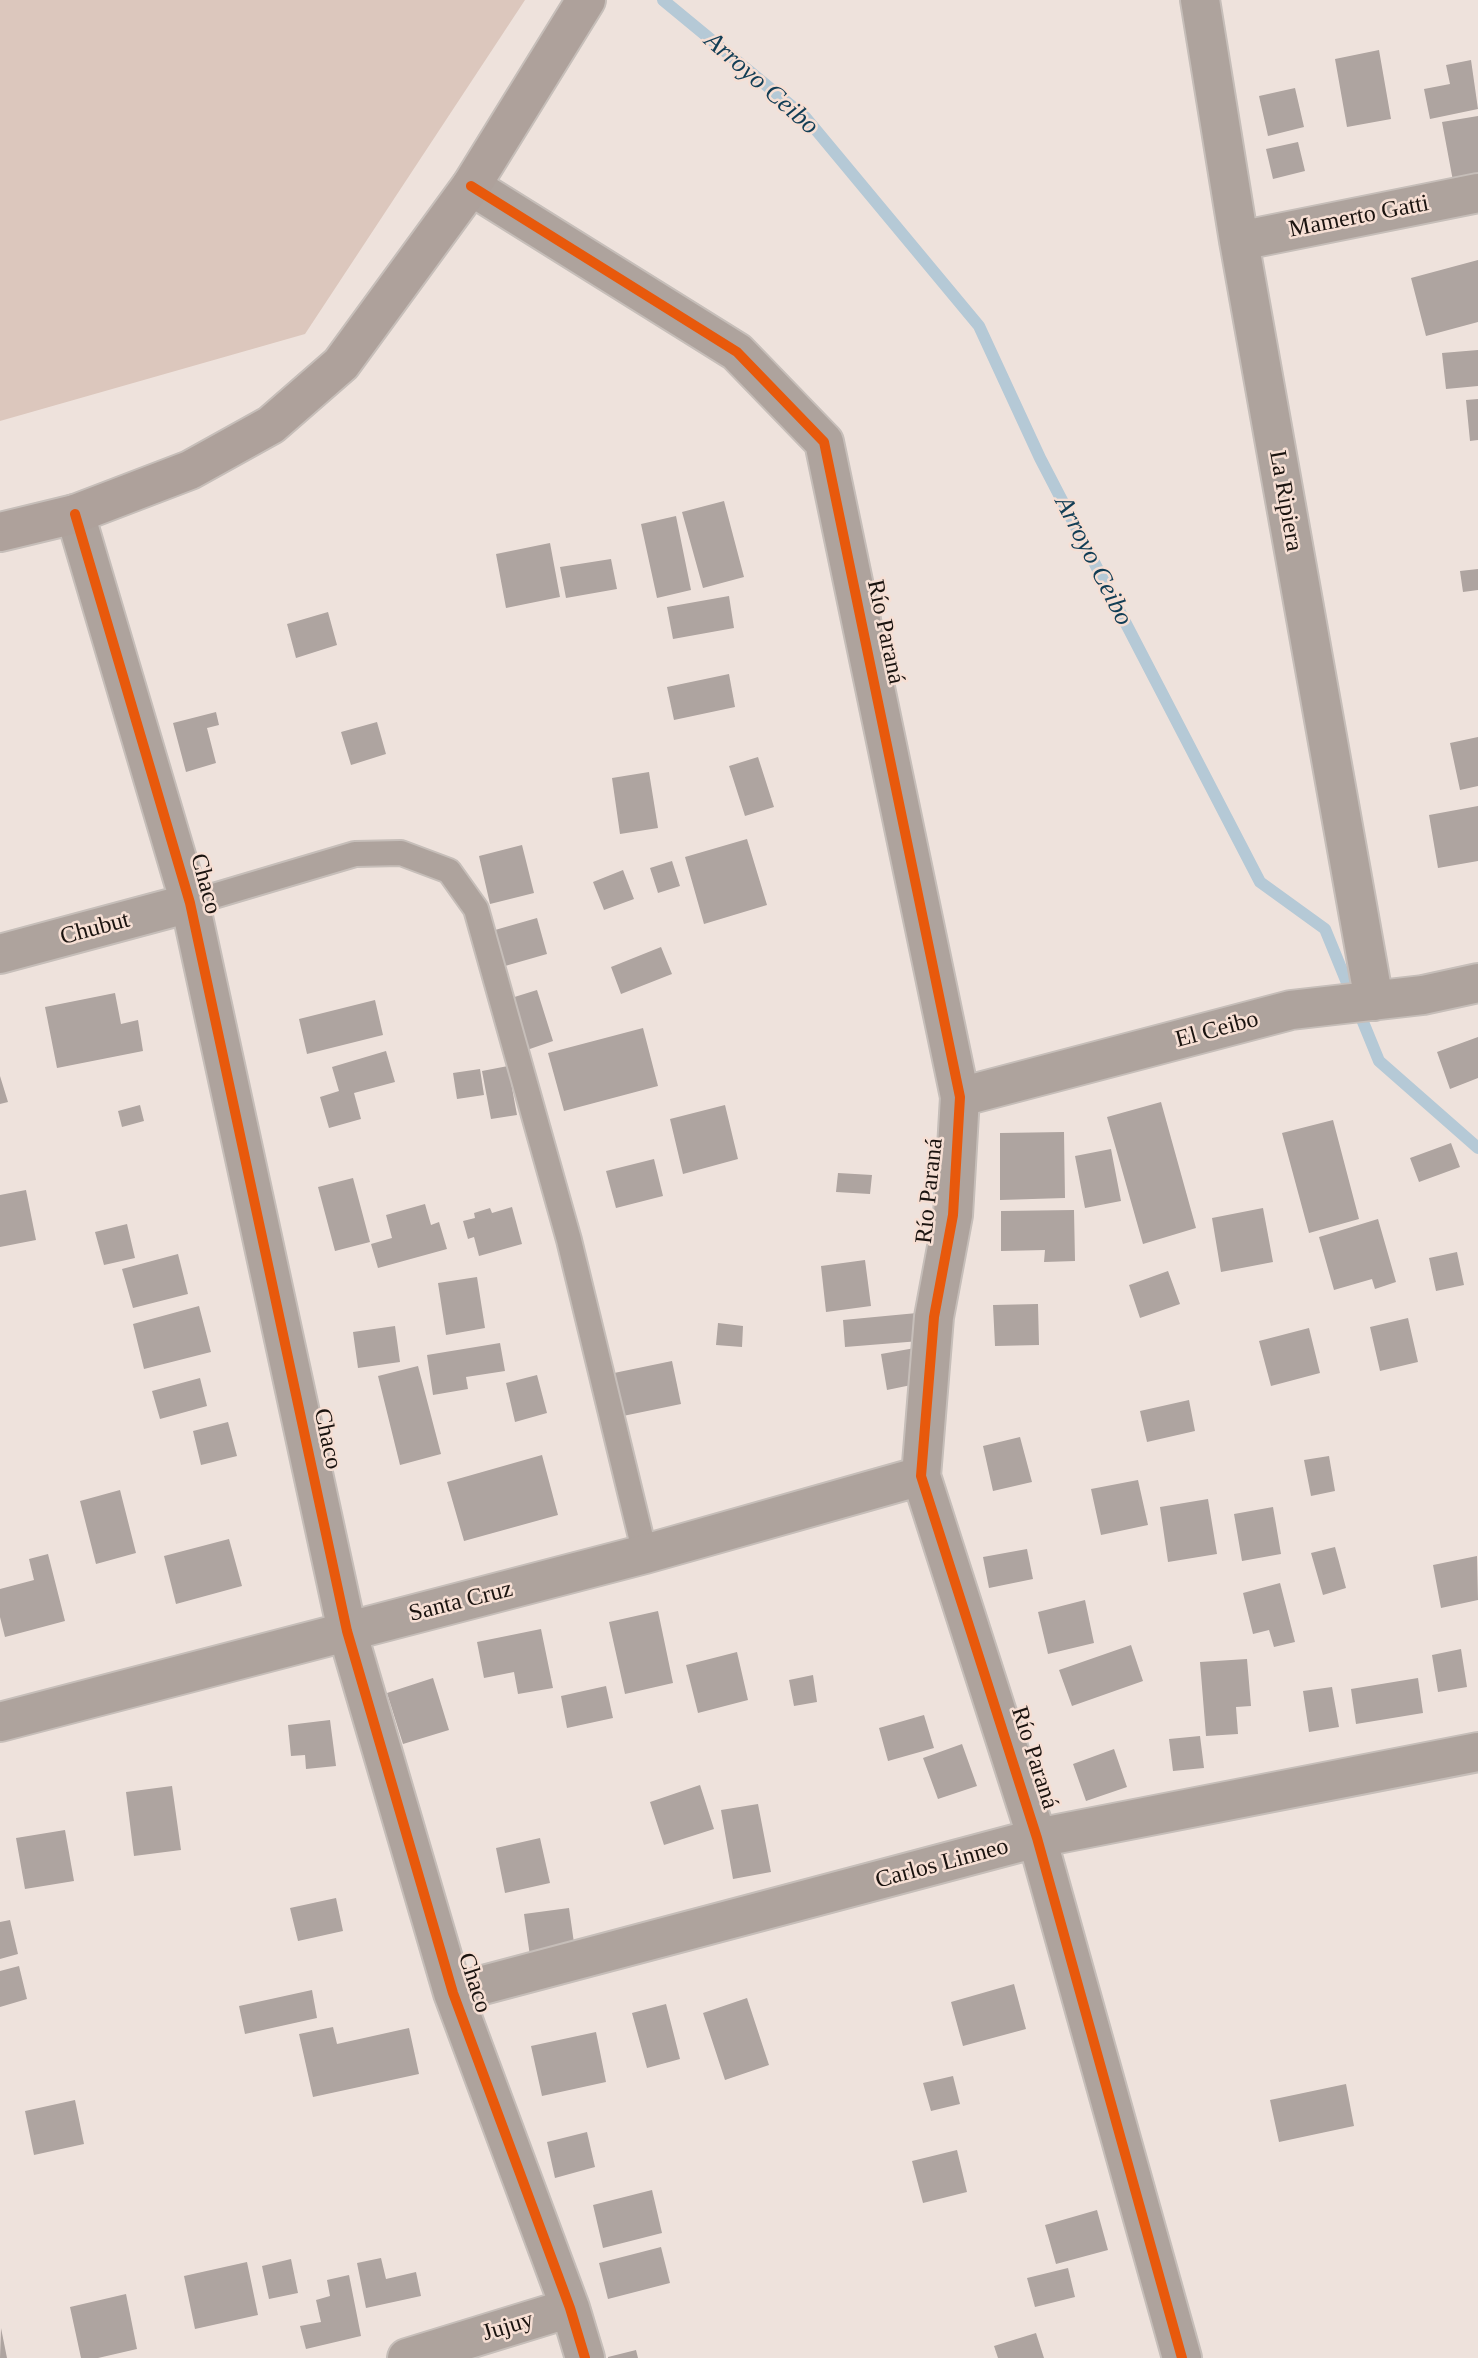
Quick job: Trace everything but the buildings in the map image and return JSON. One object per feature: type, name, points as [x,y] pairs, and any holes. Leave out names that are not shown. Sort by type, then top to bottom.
[{"type":"main road","points":[[0,532],[75,514],[190,470],[271,425],[341,364],[471,186],[580,9]]},
{"type":"street","name":"La Ripiera","points":[[1200,0],[1239,242],[1374,1001]]},
{"type":"street","name":"Río Paraná","points":[[471,186],[737,352],[824,442],[960,1097],[953,1215],[934,1317],[921,1476],[1037,1838],[1182,2358]]},
{"type":"street","name":"Mamerto Gatti","points":[[1239,242],[1478,193]]},
{"type":"street","name":"Chaco","points":[[75,514],[190,903],[347,1631],[453,1993],[570,2308],[585,2358]]},
{"type":"street","name":"Chubut","points":[[0,954],[190,903]]},
{"type":"street","name":"El Ceibo","points":[[960,1097],[1291,1010],[1423,995],[1478,983]]},
{"type":"street","name":"Santa Cruz","points":[[0,1722],[645,1554],[921,1476]]},
{"type":"street","name":"Carlos Linneo","points":[[453,1993],[1037,1838],[1478,1752]]},
{"type":"street","name":"Jujuy","points":[[407,2358],[570,2308]]},
{"type":"lane","points":[[190,903],[355,854],[401,853],[449,872],[476,909],[569,1240],[645,1554]]},
{"type":"shaded area","points":[[0,0],[525,0],[305,334],[0,421]]},
{"type":"waterway","name":"Arroyo Ceibo","points":[[663,0],[806,118],[979,326],[1040,458],[1260,882],[1325,929],[1379,1061],[1478,1148]]},
{"type":"cycle path","points":[[471,186],[737,352],[824,442],[960,1097],[953,1215],[934,1317],[921,1476],[1037,1838],[1182,2358]]},
{"type":"cycle path","points":[[75,514],[190,903],[347,1631],[453,1993],[570,2308],[585,2358]]}]
